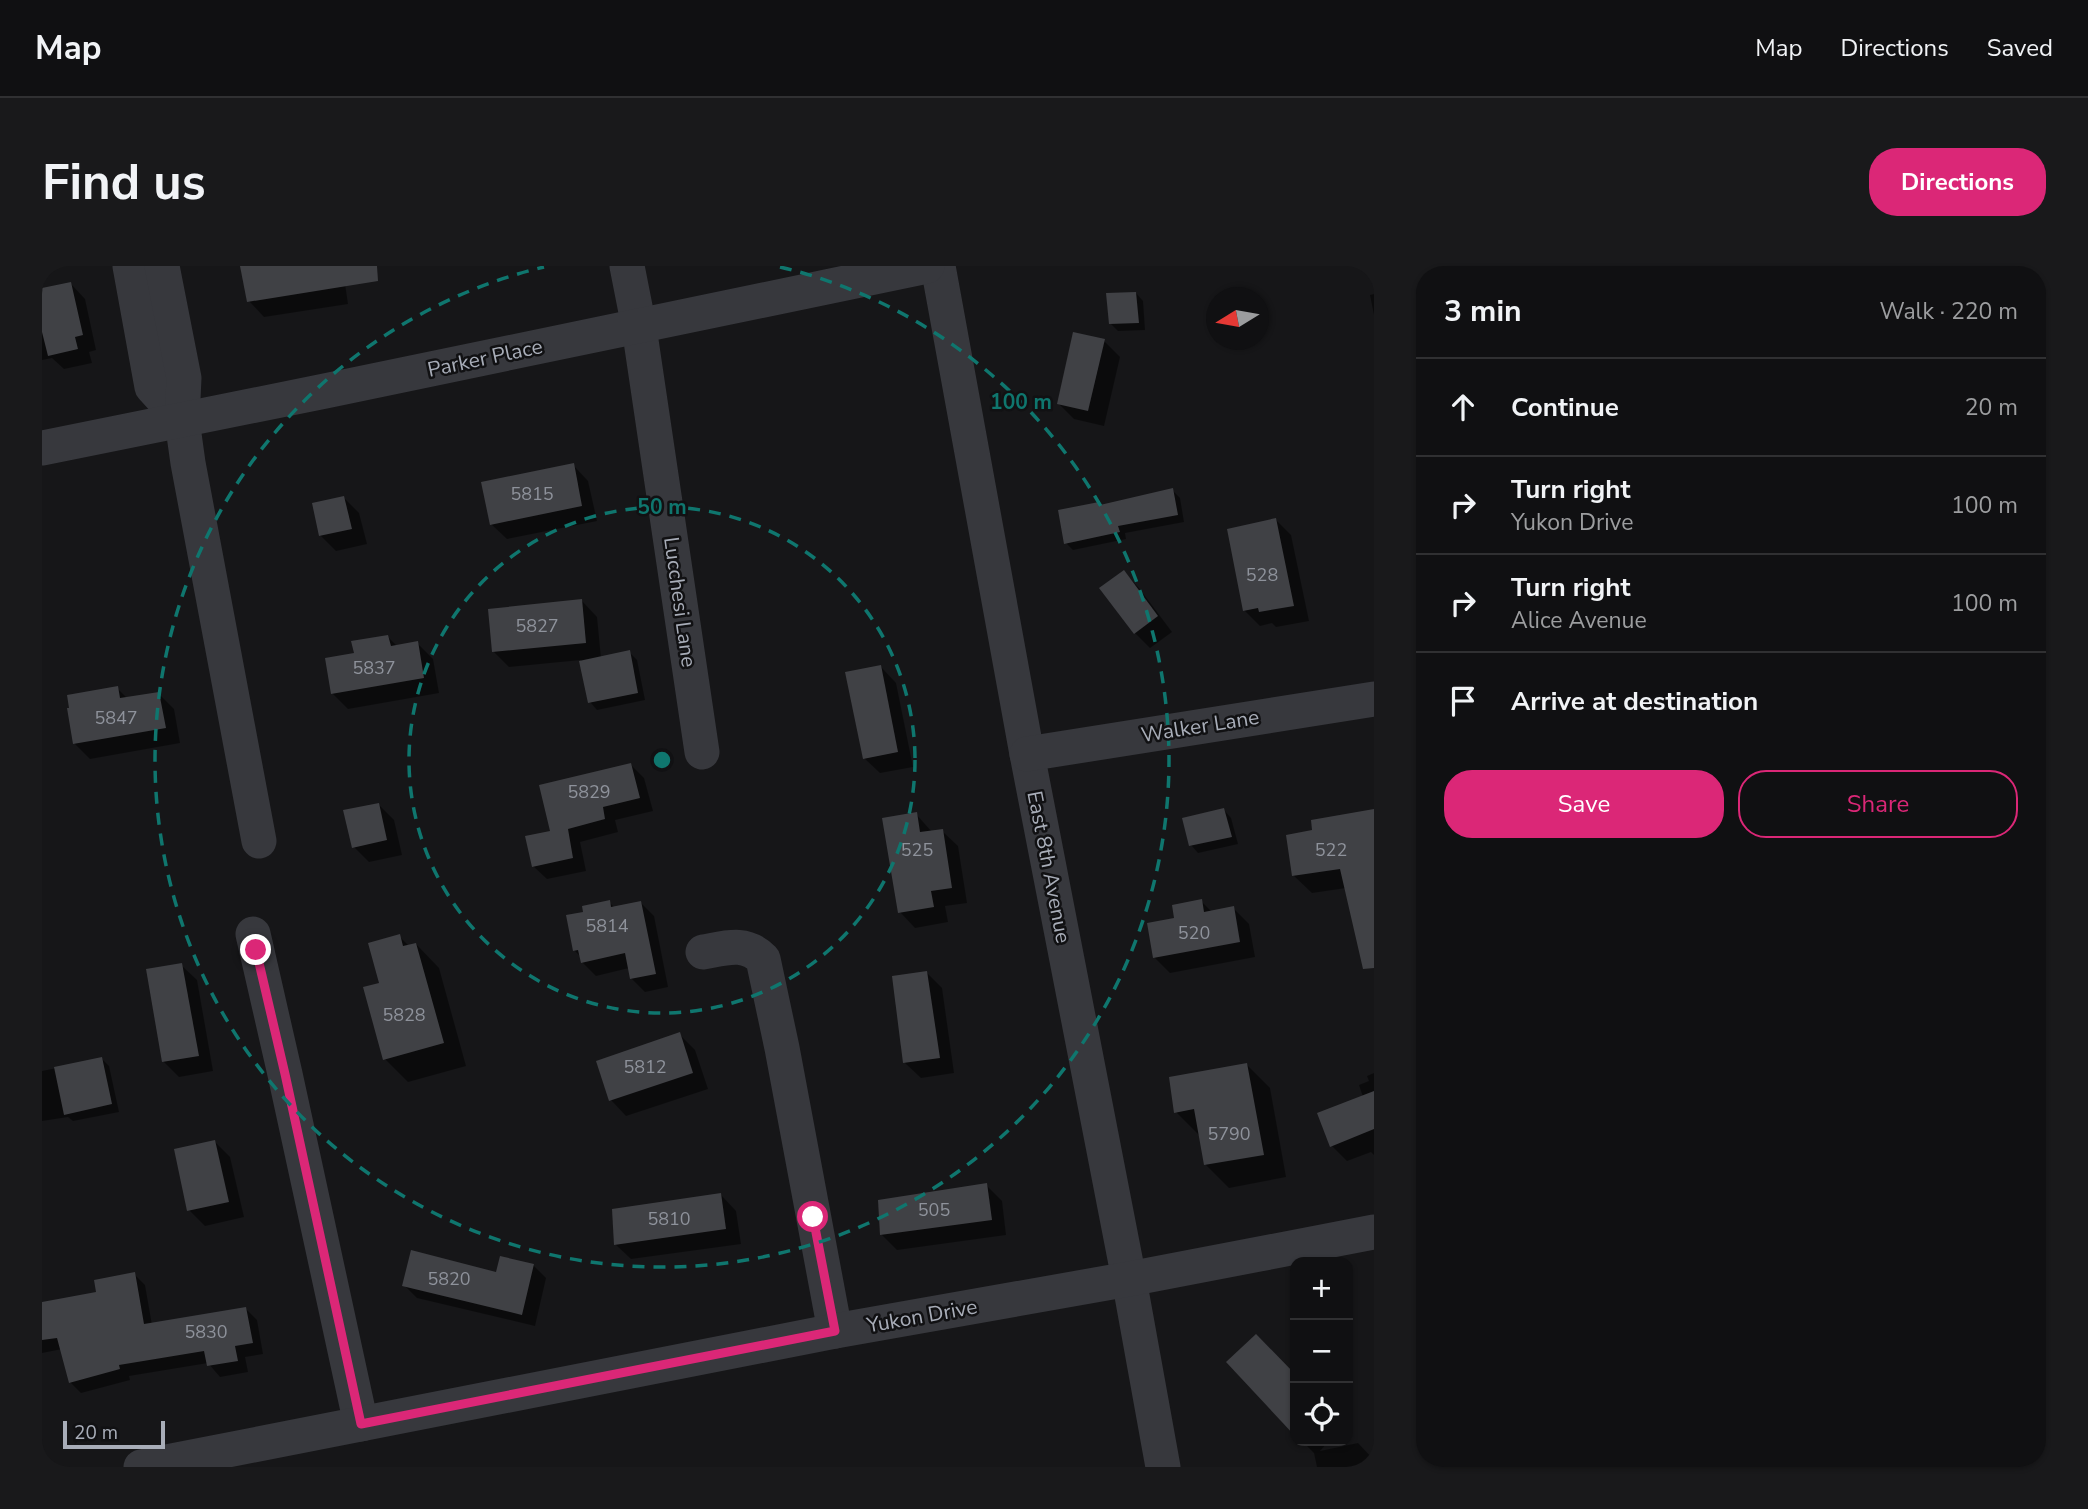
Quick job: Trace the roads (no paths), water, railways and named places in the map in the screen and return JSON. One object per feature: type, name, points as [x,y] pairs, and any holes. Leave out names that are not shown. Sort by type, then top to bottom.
[{"type":"street","points":[[130,266],[152,387],[182,420]]},
{"type":"street","points":[[162,266],[184,378],[182,420],[188,463],[259,841]]},
{"type":"street","name":"Lucchesi Lane","points":[[627,266],[639,327],[702,752]]},
{"type":"street","name":"Parker Place","points":[[42,448],[927,266]]},
{"type":"street","name":"East 8th Avenue","points":[[938,266],[1027,754],[1163,1467]]},
{"type":"street","name":"Walker Lane","points":[[1027,754],[1374,699]]},
{"type":"street","points":[[253,934],[361,1424]]},
{"type":"street","points":[[703,951],[730,947],[753,949],[763,959],[835,1331]]},
{"type":"street","name":"Yukon Drive","points":[[141,1467],[835,1331],[1374,1232]]}]
